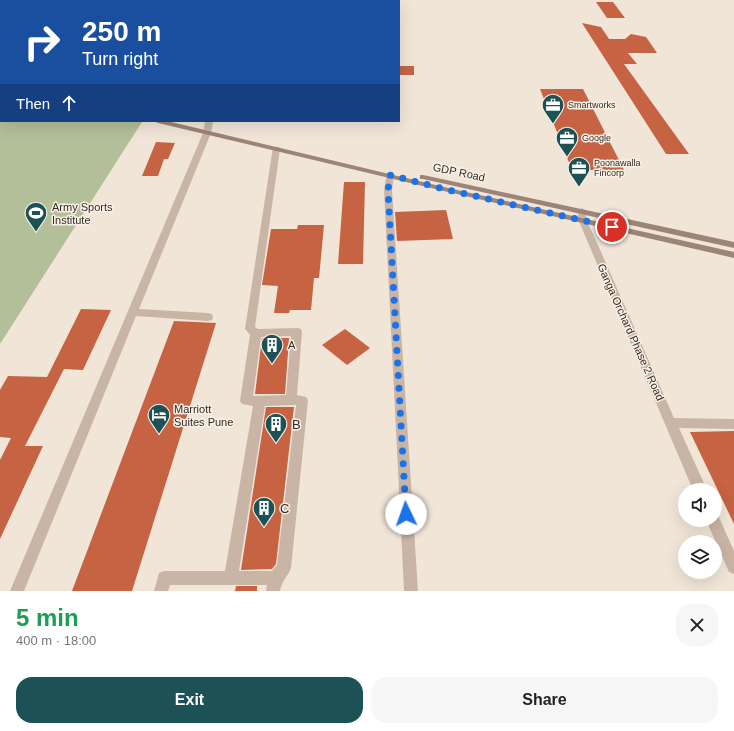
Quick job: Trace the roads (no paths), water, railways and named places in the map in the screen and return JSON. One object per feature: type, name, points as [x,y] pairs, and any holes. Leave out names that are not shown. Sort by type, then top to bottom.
[{"type":"main road","points":[[166,122],[208,127],[276,149],[448,190],[582,215]]},
{"type":"main road","name":"GDP Road","points":[[184,122],[582,215],[734,255]]},
{"type":"main road","name":"GDP Road","points":[[582,215],[734,245]]},
{"type":"street","points":[[17,591],[208,127]]},
{"type":"street","points":[[276,149],[250,330],[256,333],[297,332],[291,400]]},
{"type":"street","points":[[390,175],[388,190],[411,591]]},
{"type":"street","name":"Ganga Orchard Phase 2 Road","points":[[582,215],[697,483]]},
{"type":"street","points":[[133,312],[208,317]]},
{"type":"street","points":[[161,591],[164,578],[232,578],[274,585],[284,568],[302,400],[246,401],[256,333]]},
{"type":"street","points":[[232,578],[260,400]]},
{"type":"street","points":[[671,423],[734,424]]},
{"type":"street","points":[[716,527],[734,567]]},
{"type":"place","name":"Smartworks","points":[[553,124]]},
{"type":"place","name":"Google","points":[[567,158]]},
{"type":"place","name":"Poonawalla Fincorp","points":[[579,188]]},
{"type":"place","name":"Army Sports Institute","points":[[36,232]]},
{"type":"place","name":"A","points":[[272,364]]},
{"type":"place","name":"Marriott Suites Pune","points":[[159,434]]},
{"type":"place","name":"B","points":[[276,444]]},
{"type":"place","name":"C","points":[[264,528]]}]
